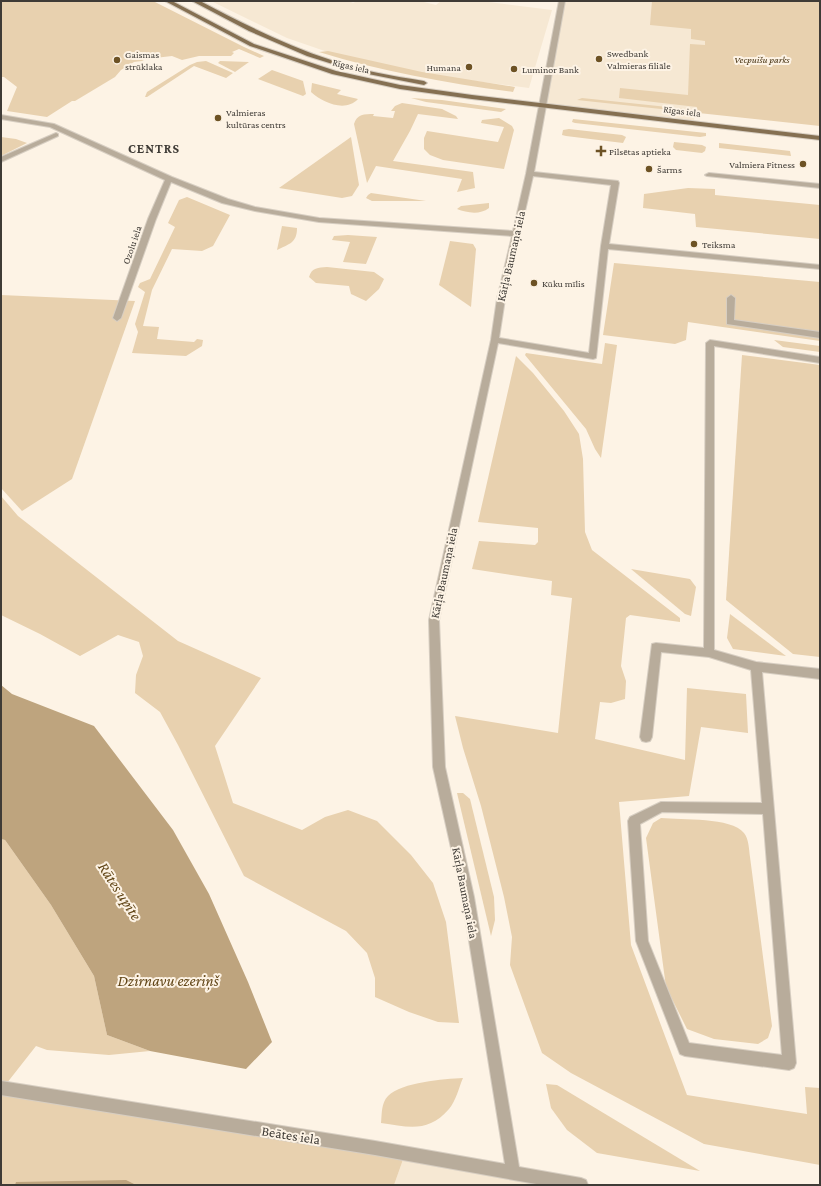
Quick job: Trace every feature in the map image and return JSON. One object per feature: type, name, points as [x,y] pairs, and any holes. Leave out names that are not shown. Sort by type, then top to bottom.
[{"type":"main road","name":"Rīgas iela","points":[[168,1],[252,45],[334,74],[400,87],[820,138]]},
{"type":"main road","name":"Rīgas iela","points":[[195,1],[280,43],[349,68],[397,79],[542,104]]},
{"type":"street","name":"Kārļa Baumaņa iela","points":[[513,1173],[468,897],[439,767],[434,620],[494,340],[501,299],[530,174],[562,1]]},
{"type":"street","points":[[1,117],[52,125],[169,179],[225,202],[255,209],[319,220],[516,234]]},
{"type":"street","points":[[1,160],[56,135]]},
{"type":"street","points":[[494,340],[593,356],[605,246],[615,183],[530,174]]},
{"type":"street","points":[[709,175],[820,186]]},
{"type":"street","name":"Ozolu iela","points":[[117,318],[152,218],[169,179]]},
{"type":"street","points":[[605,246],[820,267]]},
{"type":"street","points":[[731,298],[730,322],[820,335]]},
{"type":"street","points":[[709,653],[710,343],[820,360]]},
{"type":"street","points":[[646,737],[656,647],[709,653],[756,667],[820,674]]},
{"type":"street","points":[[756,667],[768,809],[789,1063],[685,1049],[642,941],[634,821],[661,806],[768,809]]},
{"type":"street","name":"Beātes iela","points":[[1,1088],[375,1148],[581,1185]]},
{"type":"shaded area","points":[[211,1],[349,1],[353,3],[357,1],[420,1],[436,5],[441,1],[481,1],[552,10],[529,88],[412,73],[348,59],[287,38]]},
{"type":"shaded area","points":[[562,1],[711,1],[696,112],[693,123],[542,104]]},
{"type":"shaded area","points":[[405,1154],[581,1185],[394,1185]]},
{"type":"green space","points":[[1,1],[153,1],[264,56],[260,58],[239,49],[232,52],[234,53],[231,56],[199,56],[182,60],[172,56],[146,59],[134,62],[121,70],[115,77],[47,117],[7,111],[17,87],[4,77],[1,77]]},
{"type":"green space","name":"Vecpuišu parks","points":[[652,1],[820,1],[820,126],[577,100],[582,98],[696,110],[697,107],[619,98],[620,88],[688,95],[690,44],[705,45],[705,41],[691,39],[691,29],[650,25]]},
{"type":"green space","points":[[328,51],[422,72],[515,87],[513,92],[439,81],[391,71],[319,52]]},
{"type":"green space","points":[[206,61],[233,73],[226,78],[194,66],[145,97],[147,92],[190,65],[197,62]]},
{"type":"green space","points":[[220,61],[249,62],[235,72],[218,63]]},
{"type":"green space","points":[[272,70],[303,81],[306,94],[303,96],[258,79]]},
{"type":"green space","points":[[312,83],[341,90],[337,94],[358,99],[353,103],[340,106],[327,102],[311,92]]},
{"type":"green space","points":[[411,98],[442,100],[506,109],[501,112],[426,102]]},
{"type":"green space","points":[[402,103],[442,109],[456,116],[458,119],[418,114],[393,161],[473,172],[475,188],[457,192],[462,179],[376,166],[367,183],[354,124],[355,121],[359,116],[367,114],[393,118],[395,111],[391,111],[395,106]]},
{"type":"green space","points":[[499,118],[512,126],[514,130],[504,169],[443,160],[430,155],[424,149],[424,138],[427,131],[498,142],[504,127],[481,123],[482,120]]},
{"type":"green space","points":[[573,119],[706,133],[706,136],[700,137],[575,123],[572,122]]},
{"type":"green space","points":[[569,129],[622,135],[626,137],[623,143],[562,135],[563,130]]},
{"type":"green space","points":[[1,137],[16,139],[27,143],[1,156]]},
{"type":"green space","points":[[351,137],[359,185],[352,196],[342,198],[279,188]]},
{"type":"green space","points":[[674,142],[702,145],[706,147],[705,151],[702,153],[676,150],[673,147]]},
{"type":"green space","points":[[719,143],[790,151],[791,156],[719,148]]},
{"type":"green space","points":[[688,188],[715,189],[715,195],[820,205],[820,239],[696,227],[695,214],[643,208],[644,194]]},
{"type":"green space","points":[[371,193],[426,201],[372,201],[366,198]]},
{"type":"green space","points":[[187,197],[230,215],[213,246],[202,251],[172,249],[152,290],[143,326],[159,327],[157,339],[194,342],[197,339],[203,340],[202,346],[186,356],[132,353],[138,332],[135,324],[145,292],[138,287],[140,283],[150,279],[175,227],[168,223],[179,200]]},
{"type":"green space","points":[[489,203],[489,208],[482,212],[465,212],[457,209],[461,206]]},
{"type":"green space","points":[[282,226],[297,228],[297,233],[292,242],[277,250]]},
{"type":"green space","points":[[348,235],[377,237],[366,264],[343,262],[350,242],[332,240],[334,236]]},
{"type":"green space","points":[[450,241],[473,244],[476,249],[471,307],[439,285]]},
{"type":"green space","points":[[614,263],[820,282],[820,341],[688,322],[686,340],[675,344],[603,335]]},
{"type":"green space","points":[[327,267],[374,272],[384,279],[379,289],[366,301],[351,294],[349,286],[316,283],[309,277],[312,271],[318,268]]},
{"type":"green space","points":[[1,295],[135,301],[72,479],[22,511],[1,488]]},
{"type":"green space","points":[[774,340],[820,346],[820,352],[783,347]]},
{"type":"green space","points":[[605,343],[617,345],[601,458],[586,429],[525,355],[526,353],[602,364]]},
{"type":"green space","points":[[742,355],[820,365],[820,657],[793,654],[726,600]]},
{"type":"green space","points":[[516,356],[533,373],[564,411],[579,434],[583,459],[585,532],[592,550],[680,618],[680,622],[630,615],[626,618],[621,666],[626,681],[625,699],[611,703],[600,702],[595,739],[685,760],[687,688],[746,694],[748,733],[701,727],[689,796],[619,802],[631,945],[687,1095],[807,1114],[805,1087],[820,1088],[820,1165],[704,1144],[571,1073],[542,1053],[510,965],[512,937],[504,897],[481,806],[455,716],[558,733],[572,598],[551,595],[552,581],[472,569],[479,541],[535,545],[538,542],[538,528],[478,522]]},
{"type":"green space","points":[[1,496],[18,516],[178,641],[261,678],[215,746],[233,803],[302,830],[325,817],[348,810],[377,821],[411,855],[433,883],[446,922],[459,1023],[438,1022],[409,1012],[375,997],[375,978],[367,953],[346,931],[244,876],[160,712],[135,693],[136,675],[143,656],[139,642],[118,635],[80,656],[1,615]]},
{"type":"green space","points":[[631,569],[690,579],[696,587],[691,616],[685,614]]},
{"type":"green space","points":[[730,614],[786,656],[733,649],[727,638]]},
{"type":"green space","points":[[457,793],[463,793],[470,799],[494,897],[495,920],[491,936]]},
{"type":"green space","points":[[661,818],[706,820],[728,824],[738,828],[747,838],[772,1026],[768,1038],[758,1044],[714,1039],[687,1029],[666,987],[646,838],[653,823]]},
{"type":"green space","points":[[1,839],[5,840],[51,905],[94,976],[107,1035],[150,1051],[109,1055],[47,1050],[36,1046],[3,1088],[405,1154],[394,1185],[1,1185]]},
{"type":"green space","points":[[463,1078],[449,1109],[433,1122],[426,1125],[409,1127],[381,1123],[384,1102],[394,1091],[413,1084]]},
{"type":"green space","points":[[546,1084],[557,1085],[700,1171],[597,1153],[567,1130],[551,1108]]},
{"type":"water","name":"Dzirnavu ezeriņš","points":[[1,685],[12,694],[94,726],[173,830],[209,894],[248,982],[272,1042],[246,1069],[150,1051],[107,1035],[94,976],[51,905],[5,840],[1,839]]},
{"type":"water","points":[[126,1180],[136,1185],[15,1185],[16,1182]]},
{"type":"place","name":"Swedbank Valmieras filiāle","points":[[599,59]]},
{"type":"place","name":"Gaismas strūklaka","points":[[117,60]]},
{"type":"place","name":"Humana","points":[[469,67]]},
{"type":"place","name":"Luminor Bank","points":[[514,69]]},
{"type":"place","name":"Valmieras kultūras centrs","points":[[218,118]]},
{"type":"place","name":"Pilsētas aptieka","points":[[601,151]]},
{"type":"place","name":"Valmiera Fitness","points":[[803,164]]},
{"type":"place","name":"Šarms","points":[[649,169]]},
{"type":"place","name":"Teiksma","points":[[694,244]]},
{"type":"place","name":"Kūku mīlis","points":[[534,283]]},
{"type":"district","name":"CENTRS","points":[[154,148]]},
{"type":"water label","name":"Rātes upīte","points":[[120,891]]}]
